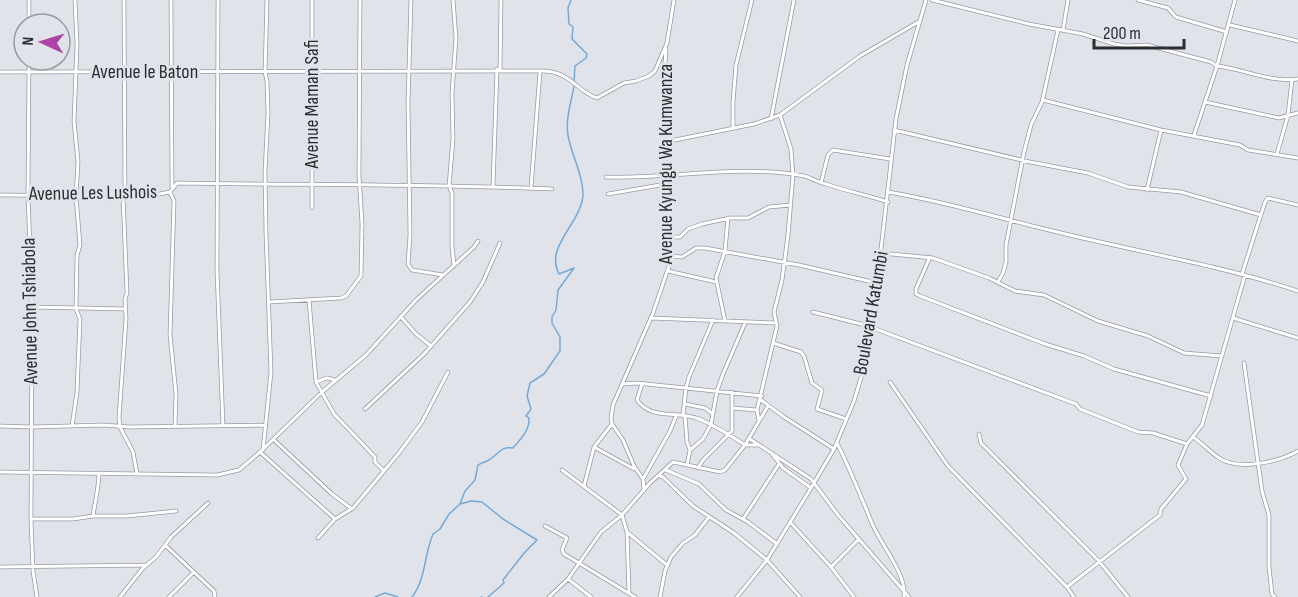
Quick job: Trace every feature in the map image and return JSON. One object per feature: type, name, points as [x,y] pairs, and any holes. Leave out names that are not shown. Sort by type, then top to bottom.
[{"type":"street","points":[[72,426],[80,336],[80,319],[76,309],[77,255],[80,245],[76,196],[78,162],[74,121],[77,44],[75,0]]},
{"type":"street","points":[[123,0],[124,247],[127,276],[119,408],[120,427],[131,446],[137,474]]},
{"type":"street","points":[[171,0],[171,190],[174,201],[170,335],[176,394],[175,427]]},
{"type":"street","points":[[218,0],[217,271],[223,426]]},
{"type":"street","points":[[262,451],[271,372],[266,185],[267,0]]},
{"type":"street","name":"Avenue Maman Safi","points":[[312,0],[312,208]]},
{"type":"street","points":[[268,302],[340,298],[346,296],[361,276],[360,0]]},
{"type":"street","points":[[411,0],[409,266],[415,271],[443,275]]},
{"type":"street","points":[[453,0],[456,38],[449,186],[452,193],[454,266]]},
{"type":"street","points":[[493,186],[501,0]]},
{"type":"street","name":"Avenue Kyungu Wa Kumwanza","points":[[612,424],[611,412],[668,272],[665,142],[670,112],[665,64],[674,0]]},
{"type":"street","points":[[733,128],[736,65],[752,0]]},
{"type":"street","points":[[771,119],[794,0]]},
{"type":"street","name":"Boulevard Katumbi","points":[[739,596],[767,560],[834,448],[847,419],[863,371],[872,327],[888,202],[894,130],[902,87],[926,0]]},
{"type":"street","points":[[932,0],[1061,29],[1114,44],[1155,47],[1211,62],[1217,66],[1272,79],[1298,80]]},
{"type":"street","points":[[998,282],[1006,262],[1006,245],[1031,125],[1043,100],[1068,0]]},
{"type":"street","points":[[1138,0],[1168,8],[1176,17],[1227,32]]},
{"type":"street","points":[[1194,135],[1217,66],[1235,0]]},
{"type":"street","points":[[665,142],[733,128],[780,115],[860,56],[920,21]]},
{"type":"street","points":[[1229,25],[1298,41]]},
{"type":"street","name":"Avenue le Baton","points":[[72,71],[265,72],[498,69],[559,73],[597,98],[624,83],[649,76],[655,71],[667,43]]},
{"type":"street","name":"Avenue John Tshiabola","points":[[29,72],[28,194],[32,307],[31,519],[37,597]]},
{"type":"street","points":[[531,188],[540,72]]},
{"type":"street","points":[[1277,154],[1288,114],[1292,80]]},
{"type":"street","points":[[1043,100],[1161,130],[1240,145],[1248,150],[1298,158]]},
{"type":"street","points":[[1205,102],[1279,118],[1298,113]]},
{"type":"street","points":[[759,422],[757,410],[773,343],[776,323],[774,312],[780,291],[791,205],[793,175],[791,149],[780,115]]},
{"type":"street","points":[[894,130],[1088,173],[1128,188],[1181,192],[1261,215]]},
{"type":"street","points":[[1147,190],[1161,130]]},
{"type":"street","points":[[821,183],[828,155],[833,150],[839,149],[891,159]]},
{"type":"street","points":[[606,177],[666,177],[721,172],[793,175],[807,177],[888,202]]},
{"type":"street","name":"Avenue Les Lushois","points":[[0,195],[124,196],[171,190],[177,183],[217,184]]},
{"type":"street","points":[[217,184],[360,187],[493,186],[552,189]]},
{"type":"street","points":[[608,194],[666,184]]},
{"type":"street","points":[[888,192],[926,198],[1260,278],[1298,291]]},
{"type":"street","points":[[1067,587],[1160,516],[1161,509],[1186,479],[1178,465],[1186,444],[1202,425],[1265,202],[1268,198],[1298,205]]},
{"type":"street","points":[[666,237],[680,237],[688,229],[728,218],[748,218],[769,207],[791,205]]},
{"type":"street","points":[[724,321],[716,282],[725,251],[728,218]]},
{"type":"street","points":[[0,472],[217,474],[235,471],[262,451],[322,392],[366,354],[400,317],[478,241]]},
{"type":"street","points":[[365,409],[431,346],[470,303],[483,282],[500,243]]},
{"type":"street","points":[[668,256],[682,257],[698,248],[725,251],[877,283]]},
{"type":"street","points":[[881,253],[930,257],[998,282],[1015,291],[1044,295],[1098,321],[1148,336],[1184,353],[1222,356]]},
{"type":"street","points":[[930,257],[916,289],[916,294],[920,296],[1114,369],[1210,396]]},
{"type":"street","points":[[668,272],[716,282]]},
{"type":"street","points":[[309,300],[316,382],[334,414],[375,457],[375,462],[384,470]]},
{"type":"street","points":[[32,307],[126,309]]},
{"type":"street","points":[[813,312],[872,327],[1076,404],[1080,409],[1138,432],[1153,432],[1186,444]]},
{"type":"street","points":[[400,317],[431,346]]},
{"type":"street","points":[[651,318],[776,323]]},
{"type":"street","points":[[1233,318],[1298,338]]},
{"type":"street","points":[[687,465],[690,450],[684,416],[686,388],[705,335],[713,320]]},
{"type":"street","points":[[690,450],[703,439],[711,424],[717,391],[745,323]]},
{"type":"street","points":[[773,343],[796,350],[804,356],[812,383],[822,390],[817,409],[847,419]]},
{"type":"street","points":[[1244,363],[1263,497],[1269,515],[1269,567],[1272,594],[1275,597]]},
{"type":"street","points":[[318,538],[335,519],[352,509],[422,422],[448,372]]},
{"type":"street","points":[[316,382],[327,378],[335,380]]},
{"type":"street","points":[[890,382],[948,466],[1067,587],[1073,597]]},
{"type":"street","points":[[622,384],[732,392],[761,398],[768,406],[834,448]]},
{"type":"street","points":[[642,384],[636,397],[641,405],[658,413],[684,416],[711,424],[746,445],[759,445]]},
{"type":"street","points":[[698,468],[733,429],[732,392]]},
{"type":"street","points":[[684,404],[705,408],[713,414]]},
{"type":"street","points":[[549,597],[568,579],[602,532],[622,515],[673,462],[715,472],[725,470],[746,445],[768,406]]},
{"type":"street","points":[[732,408],[757,410]]},
{"type":"street","points":[[643,479],[676,416]]},
{"type":"street","points":[[584,486],[594,447],[612,424],[643,479],[644,490]]},
{"type":"street","points":[[0,426],[265,425]]},
{"type":"street","points":[[979,434],[981,443],[1099,562],[1128,597]]},
{"type":"street","points":[[1193,436],[1220,459],[1239,466],[1286,458],[1298,451]]},
{"type":"street","points":[[750,439],[804,473],[814,483],[838,515],[902,587],[904,595]]},
{"type":"street","points":[[274,440],[332,494],[352,509]]},
{"type":"street","points":[[837,442],[860,490],[872,524],[904,582],[904,595]]},
{"type":"street","points":[[594,447],[636,470]]},
{"type":"street","points":[[262,451],[335,519]]},
{"type":"street","points":[[771,452],[779,464],[811,488]]},
{"type":"street","points":[[743,519],[779,464]]},
{"type":"street","points":[[562,470],[622,515],[627,532],[629,592]]},
{"type":"street","points":[[666,470],[699,484],[726,510],[743,519],[777,544]]},
{"type":"street","points":[[93,516],[95,498],[99,488],[99,473]]},
{"type":"street","points":[[660,477],[693,506],[734,533],[767,560],[800,597]]},
{"type":"street","points":[[120,597],[184,524],[208,503]]},
{"type":"street","points":[[31,519],[73,519],[176,511]]},
{"type":"street","points":[[660,597],[667,565],[683,543],[695,535],[709,517]]},
{"type":"street","points":[[790,522],[831,567],[854,597]]},
{"type":"street","points":[[545,526],[566,537],[562,553],[636,597]]},
{"type":"street","points":[[627,532],[667,565]]},
{"type":"street","points":[[831,567],[859,539]]},
{"type":"street","points":[[165,545],[214,591],[215,597]]},
{"type":"street","points":[[0,567],[146,565]]},
{"type":"street","points":[[169,597],[194,572]]},
{"type":"street","points":[[568,579],[591,597]]},
{"type":"street","points":[[624,590],[627,584]]},
{"type":"street","points":[[904,595],[909,597]]},
{"type":"waterway","points":[[571,0],[568,8],[569,24],[573,27],[572,39],[587,54],[586,58],[575,66],[574,81]]},
{"type":"waterway","points":[[412,597],[420,583],[433,534],[440,529],[449,514],[460,504],[465,491],[475,480],[478,465],[491,459],[502,450],[513,448],[524,434],[529,422],[526,416],[531,409],[527,396],[530,383],[544,374],[560,351],[560,337],[552,323],[552,317],[556,310],[558,290],[574,268],[559,274],[556,254],[577,215],[583,194],[567,126],[574,86]]},
{"type":"waterway","points":[[460,504],[471,501],[482,502],[503,519],[537,540],[503,580],[504,583],[488,597]]},
{"type":"waterway","points":[[375,597],[385,593],[398,597]]}]
